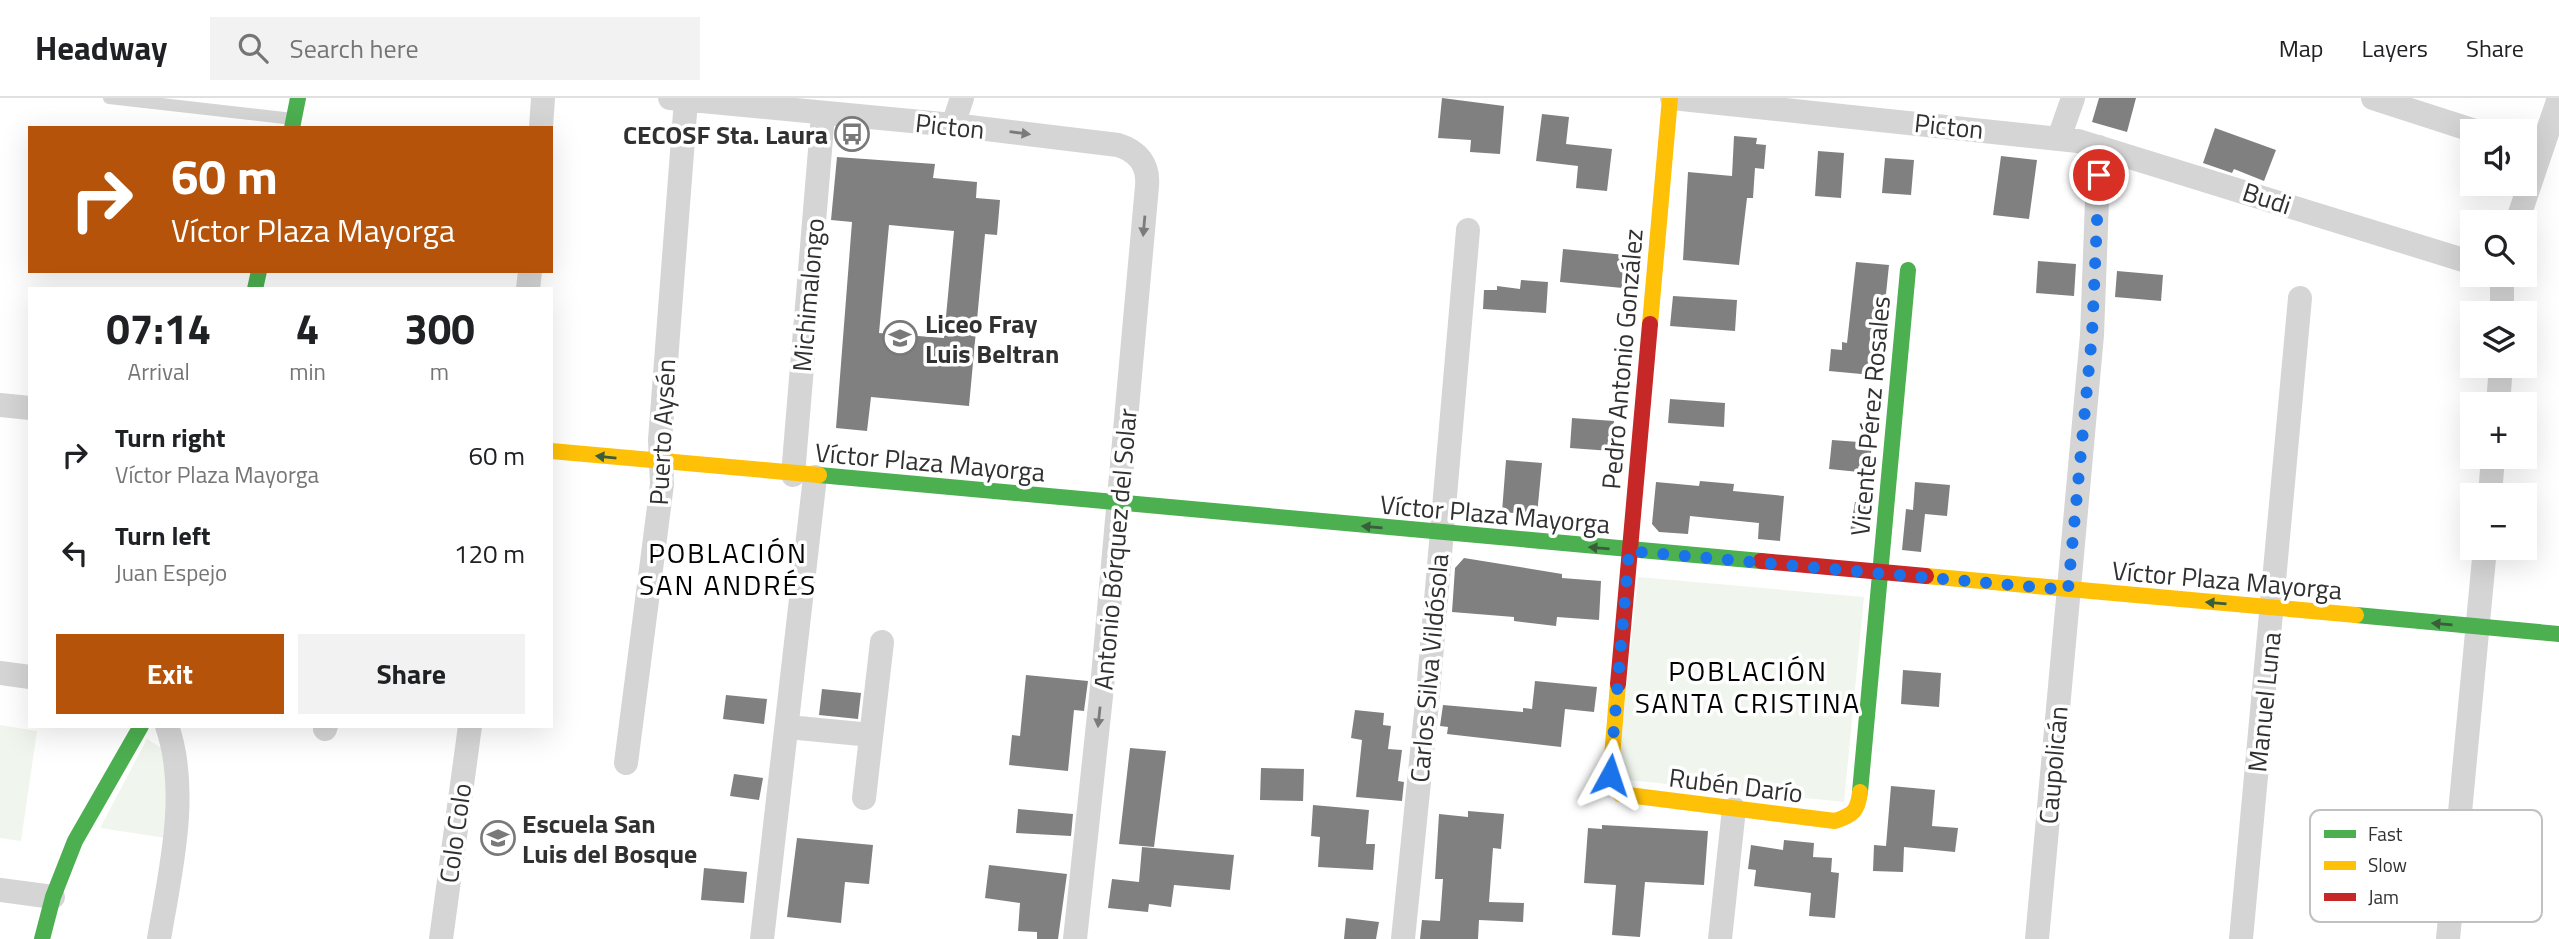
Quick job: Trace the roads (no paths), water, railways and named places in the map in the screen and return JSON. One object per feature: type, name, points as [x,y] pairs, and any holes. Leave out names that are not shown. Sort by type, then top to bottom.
[{"type":"street","points":[[293,124],[298,98]]},
{"type":"street","points":[[541,126],[543,98]]},
{"type":"street","points":[[953,125],[962,98]]},
{"type":"street","name":"Picton","points":[[1671,98],[1842,106],[2059,138]]},
{"type":"street","name":"Pedro Antonio González","points":[[1615,790],[1610,775],[1671,98]]},
{"type":"street","points":[[2059,138],[2073,98]]},
{"type":"street","points":[[2373,98],[2460,126]]},
{"type":"street","points":[[2521,210],[2559,98]]},
{"type":"street","name":"Picton","points":[[678,99],[809,108],[1118,145],[1141,159]]},
{"type":"street","name":"Puerto Aysén","points":[[626,763],[662,484],[660,463],[678,99]]},
{"type":"street","name":"Michimalongo","points":[[762,939],[788,727],[804,476],[809,108]]},
{"type":"street","name":"Budi","points":[[2059,138],[2099,146],[2460,259]]},
{"type":"street","name":"Caupolicán","points":[[2037,939],[2096,286],[2099,146]]},
{"type":"street","name":"Antonio Bórquez del Solar","points":[[1074,939],[1119,503],[1147,187],[1146,167],[1141,159]]},
{"type":"street","name":"Carlos Silva Vildósola","points":[[1403,939],[1468,230]]},
{"type":"street","name":"Vicente Pérez Rosales","points":[[1852,815],[1861,799],[1908,270]]},
{"type":"street","name":"Manuel Luna","points":[[2241,939],[2300,298]]},
{"type":"street","points":[[0,405],[28,408]]},
{"type":"street","name":"Víctor Plaza Mayorga","points":[[553,452],[2559,634]]},
{"type":"street","points":[[2460,810],[2484,560]]},
{"type":"street","points":[[864,798],[882,642]]},
{"type":"street","points":[[0,673],[28,677]]},
{"type":"street","points":[[788,727],[871,735]]},
{"type":"street","points":[[42,939],[53,897],[75,841],[140,728]]},
{"type":"street","points":[[159,939],[176,800],[175,762],[167,728]]},
{"type":"street","name":"Colo Colo","points":[[441,939],[470,728]]},
{"type":"street","name":"Rubén Darío","points":[[1615,790],[1627,797],[1835,821],[1852,815]]},
{"type":"street","points":[[1720,939],[1734,809]]},
{"type":"street","points":[[0,890],[53,897]]},
{"type":"lane","points":[[109,98],[293,124]]},
{"type":"place","name":"CECOSF Sta. Laura","points":[[852,134]]},
{"type":"place","name":"Liceo Fray Luis Beltran","points":[[900,338]]},
{"type":"place","name":"Escuela San Luis del Bosque","points":[[498,838]]},
{"type":"district","name":"POBLACIÓN SAN ANDRÉS","points":[[728,568]]},
{"type":"district","name":"POBLACIÓN SANTA CRISTINA","points":[[1748,686]]}]
